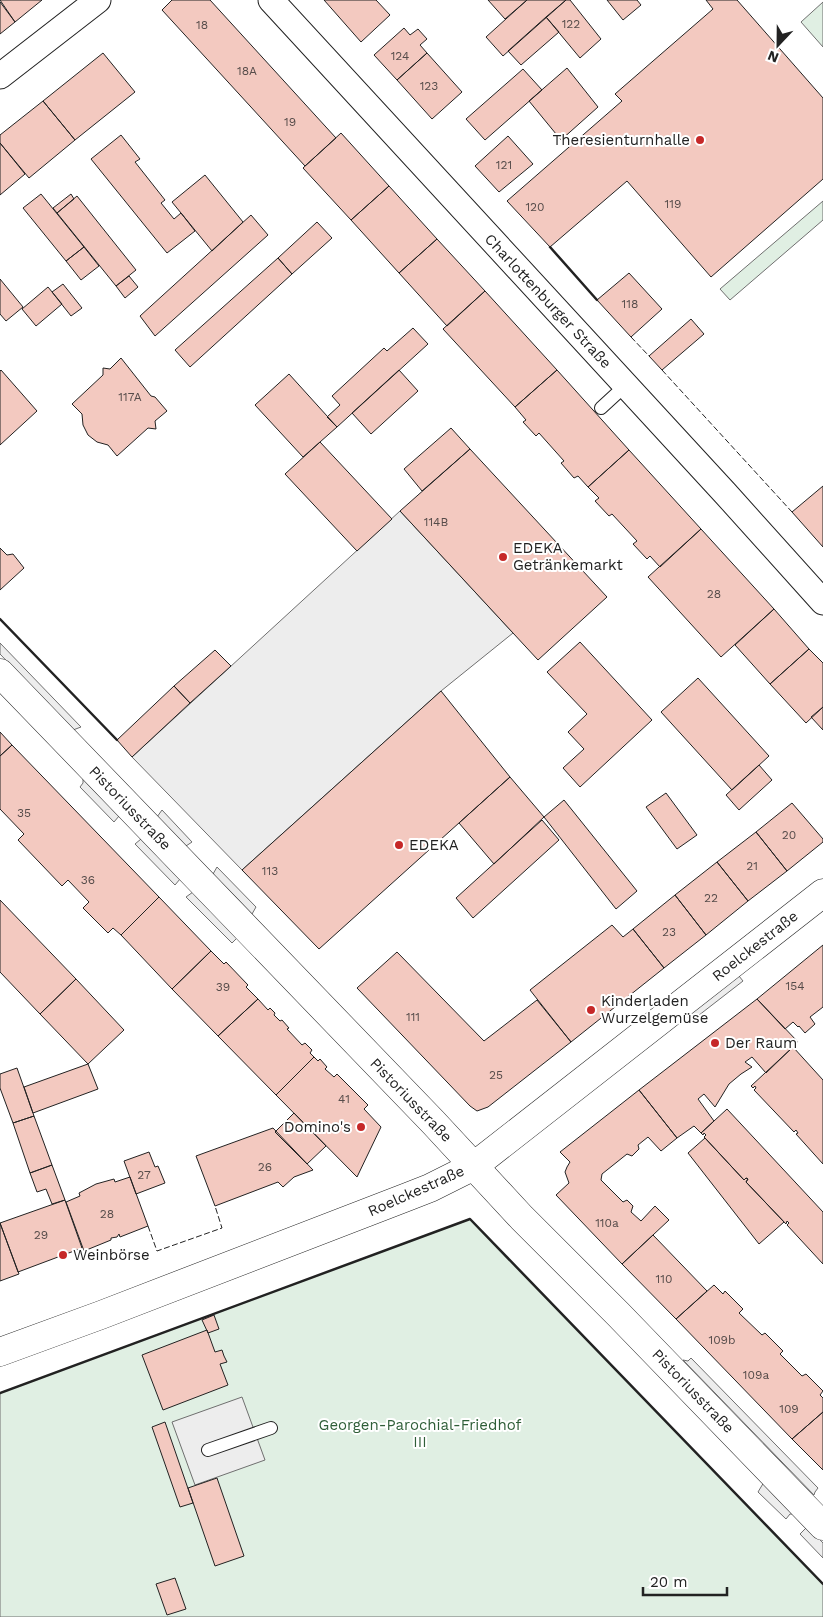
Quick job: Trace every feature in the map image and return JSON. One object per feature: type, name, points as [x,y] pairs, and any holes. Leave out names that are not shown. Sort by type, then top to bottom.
[{"type":"street","points":[[0,76],[98,0]]},
{"type":"street","name":"Charlottenburger Straße","points":[[271,0],[823,602]]},
{"type":"street","name":"Pistoriusstraße","points":[[0,673],[522,1218],[618,1314],[823,1526]]},
{"type":"street","name":"Roelckestraße","points":[[0,1352],[110,1312],[430,1188],[474,1166],[823,893]]},
{"type":"lane","points":[[601,408],[626,386]]},
{"type":"lane","points":[[208,1450],[271,1428]]},
{"type":"green space","points":[[823,2],[823,47],[801,22]]},
{"type":"green space","points":[[823,201],[823,220],[730,300],[720,289]]},
{"type":"green space","name":"Georgen-Parochial-Friedhof III","points":[[470,1219],[823,1584],[823,1617],[0,1617],[0,1393]]},
{"type":"shaded area","points":[[400,511],[513,633],[441,691],[242,870],[132,757]]},
{"type":"shaded area","points":[[0,643],[81,727],[73,730],[0,654]]},
{"type":"shaded area","points":[[83,779],[119,816],[114,822],[80,787]]},
{"type":"shaded area","points":[[162,810],[192,842],[186,846],[157,817]]},
{"type":"shaded area","points":[[141,839],[180,879],[175,885],[135,844]]},
{"type":"shaded area","points":[[217,867],[256,907],[252,914],[213,874]]},
{"type":"shaded area","points":[[193,892],[237,938],[232,943],[186,897]]},
{"type":"shaded area","points":[[739,976],[743,981],[694,1019],[690,1013]]},
{"type":"shaded area","points":[[691,1358],[818,1488],[814,1495],[683,1360],[688,1361]]},
{"type":"shaded area","points":[[242,1397],[265,1460],[195,1485],[172,1422]]},
{"type":"shaded area","points":[[764,1482],[794,1514],[790,1514],[786,1519],[758,1492]]},
{"type":"shaded area","points":[[806,1525],[823,1543],[823,1558],[800,1534],[806,1528]]},
{"type":"building","points":[[0,0],[42,0],[15,22]]},
{"type":"building","points":[[172,0],[210,0],[336,138],[305,166],[162,10]]},
{"type":"building","points":[[324,0],[376,0],[390,15],[361,42]]},
{"type":"building","points":[[488,0],[527,0],[505,19]]},
{"type":"building","points":[[527,0],[566,0],[503,56],[486,37]]},
{"type":"building","points":[[566,0],[570,0],[601,39],[580,58],[546,17]]},
{"type":"building","points":[[607,0],[637,0],[641,5],[623,20]]},
{"type":"building","name":"Theresienturnhalle","points":[[706,0],[737,0],[823,98],[823,179],[711,277],[627,181],[550,247],[507,201],[622,101],[615,94],[713,9]]},
{"type":"building","points":[[0,2],[15,22],[0,34]]},
{"type":"building","points":[[546,17],[559,32],[521,65],[508,51]]},
{"type":"building","points":[[404,28],[410,35],[418,29],[427,39],[420,45],[427,53],[397,80],[374,55]]},
{"type":"building","points":[[103,53],[135,92],[75,140],[43,101]]},
{"type":"building","points":[[427,53],[462,92],[432,119],[397,80]]},
{"type":"building","points":[[567,68],[598,107],[561,140],[529,101]]},
{"type":"building","points":[[523,69],[542,90],[485,140],[466,119]]},
{"type":"building","points":[[43,101],[75,140],[29,178],[0,143],[0,135]]},
{"type":"building","points":[[341,133],[389,186],[351,220],[303,168]]},
{"type":"building","points":[[121,135],[140,159],[135,162],[165,200],[161,203],[174,219],[181,213],[195,231],[167,253],[91,159]]},
{"type":"building","points":[[508,136],[533,164],[499,192],[475,166]]},
{"type":"building","points":[[0,143],[25,174],[0,195]]},
{"type":"building","points":[[205,175],[243,222],[212,251],[172,202]]},
{"type":"building","points":[[389,186],[437,239],[399,273],[351,220]]},
{"type":"building","points":[[41,194],[84,247],[66,261],[23,208]]},
{"type":"building","points":[[71,194],[74,199],[57,213],[53,208]]},
{"type":"building","points":[[77,196],[136,270],[116,286],[57,213]]},
{"type":"building","points":[[251,215],[268,235],[155,336],[140,316]]},
{"type":"building","points":[[317,222],[332,238],[292,274],[278,258]]},
{"type":"building","points":[[437,239],[485,291],[447,326],[399,273]]},
{"type":"building","points":[[84,247],[99,266],[81,280],[66,261]]},
{"type":"building","points":[[278,258],[292,274],[190,367],[175,350]]},
{"type":"building","points":[[629,273],[662,309],[631,337],[597,300]]},
{"type":"building","points":[[129,276],[138,287],[125,298],[116,286]]},
{"type":"building","points":[[0,279],[23,307],[6,321],[0,314]]},
{"type":"building","points":[[63,284],[82,308],[71,316],[52,292]]},
{"type":"building","points":[[48,287],[62,304],[36,326],[22,309]]},
{"type":"building","points":[[485,291],[557,370],[515,407],[443,329]]},
{"type":"building","points":[[691,319],[704,334],[662,370],[649,356]]},
{"type":"building","points":[[413,328],[428,344],[337,427],[327,417],[340,405],[332,396],[384,348],[387,351]]},
{"type":"building","points":[[121,358],[151,396],[155,397],[167,411],[155,421],[156,429],[148,428],[117,456],[108,445],[97,442],[88,435],[83,425],[82,414],[72,404],[103,375],[103,368],[110,369]]},
{"type":"building","points":[[399,370],[418,391],[371,434],[352,413]]},
{"type":"building","points":[[557,370],[629,450],[588,487],[578,476],[574,478],[561,463],[564,461],[539,433],[536,436],[523,422],[526,420],[515,407]]},
{"type":"building","points":[[0,371],[37,411],[0,445]]},
{"type":"building","points":[[289,374],[337,427],[303,457],[255,405]]},
{"type":"building","points":[[451,428],[470,449],[422,491],[404,469]]},
{"type":"building","points":[[320,442],[392,519],[357,551],[285,474]]},
{"type":"building","points":[[470,449],[607,597],[538,660],[400,511]]},
{"type":"building","points":[[629,450],[701,529],[660,567],[650,556],[647,559],[633,544],[637,541],[612,514],[609,516],[595,501],[599,498],[588,487]]},
{"type":"building","points":[[823,486],[823,547],[792,512]]},
{"type":"building","points":[[701,529],[774,609],[721,657],[648,577]]},
{"type":"building","points":[[0,548],[7,555],[13,554],[24,568],[0,590]]},
{"type":"building","points":[[774,609],[809,649],[770,684],[735,645]]},
{"type":"building","points":[[580,642],[652,720],[580,787],[563,768],[584,749],[568,732],[587,714],[547,672]]},
{"type":"building","points":[[809,649],[823,663],[823,707],[806,723],[770,684]]},
{"type":"building","points":[[215,650],[231,666],[190,703],[174,686]]},
{"type":"building","points":[[698,678],[769,756],[732,790],[661,712]]},
{"type":"building","points":[[174,686],[190,703],[132,757],[117,740]]},
{"type":"building","points":[[441,691],[510,777],[319,949],[242,870]]},
{"type":"building","points":[[823,707],[823,730],[811,717]]},
{"type":"building","points":[[0,732],[12,745],[0,756]]},
{"type":"building","points":[[12,745],[159,897],[121,935],[113,928],[108,933],[83,908],[89,902],[68,880],[62,886],[18,840],[24,834],[0,809],[0,756]]},
{"type":"building","points":[[759,765],[772,780],[739,810],[726,795]]},
{"type":"building","points":[[510,777],[544,817],[494,864],[459,823]]},
{"type":"building","points":[[666,793],[697,835],[677,849],[646,807]]},
{"type":"building","points":[[564,800],[637,891],[616,909],[544,817]]},
{"type":"building","points":[[792,803],[823,839],[823,842],[787,871],[756,832]]},
{"type":"building","points":[[542,820],[559,840],[473,918],[456,898]]},
{"type":"building","points":[[756,832],[787,871],[748,901],[717,862]]},
{"type":"building","points":[[717,862],[748,901],[706,935],[675,895]]},
{"type":"building","points":[[675,895],[706,935],[664,968],[633,929]]},
{"type":"building","points":[[159,897],[211,951],[172,989],[121,935]]},
{"type":"building","points":[[0,900],[76,979],[40,1014],[0,972]]},
{"type":"building","points":[[612,925],[623,937],[633,929],[664,968],[571,1042],[530,990]]},
{"type":"building","points":[[823,945],[823,1007],[810,1017],[815,1024],[805,1033],[793,1022],[785,1029],[757,999]]},
{"type":"building","points":[[211,951],[224,964],[226,962],[248,985],[246,987],[258,999],[218,1036],[172,989]]},
{"type":"building","points":[[397,952],[484,1041],[537,1000],[571,1042],[488,1107],[477,1111],[470,1106],[357,988]]},
{"type":"building","points":[[76,979],[124,1030],[88,1064],[40,1014]]},
{"type":"building","points":[[258,999],[268,1010],[270,1008],[275,1013],[274,1015],[280,1021],[282,1020],[289,1028],[287,1029],[302,1045],[305,1043],[312,1050],[310,1053],[314,1057],[276,1095],[218,1036]]},
{"type":"building","points":[[757,999],[798,1042],[766,1073],[752,1057],[745,1062],[752,1067],[729,1084],[715,1107],[704,1094],[698,1099],[714,1121],[701,1133],[694,1126],[677,1138],[639,1090]]},
{"type":"building","points":[[793,1047],[823,1080],[823,1164],[796,1134],[798,1133],[796,1130],[794,1132],[754,1090],[755,1086],[753,1088],[751,1086]]},
{"type":"building","points":[[314,1057],[318,1061],[320,1059],[327,1067],[325,1069],[334,1077],[337,1074],[368,1105],[364,1109],[381,1127],[357,1177],[276,1095]]},
{"type":"building","points":[[88,1064],[98,1089],[33,1113],[24,1087]]},
{"type":"building","points":[[17,1068],[34,1116],[13,1123],[0,1088],[0,1074]]},
{"type":"building","points":[[639,1090],[677,1138],[661,1151],[648,1137],[638,1145],[639,1149],[632,1156],[627,1154],[602,1174],[601,1180],[623,1202],[627,1200],[633,1206],[631,1212],[641,1221],[655,1206],[669,1220],[622,1264],[556,1195],[569,1183],[565,1172],[570,1162],[560,1152]]},
{"type":"building","points":[[727,1109],[823,1212],[823,1264],[787,1225],[789,1223],[787,1221],[786,1224],[746,1182],[748,1179],[744,1180],[704,1137],[706,1135],[701,1133]]},
{"type":"building","points":[[294,1113],[326,1146],[307,1164],[275,1132]]},
{"type":"building","points":[[34,1116],[52,1165],[30,1173],[13,1123]]},
{"type":"building","points":[[273,1128],[313,1170],[294,1177],[283,1187],[278,1182],[215,1206],[196,1156]]},
{"type":"building","points":[[705,1138],[744,1180],[748,1179],[746,1182],[784,1222],[759,1244],[688,1153]]},
{"type":"building","points":[[149,1152],[155,1167],[158,1166],[165,1183],[136,1194],[124,1161]]},
{"type":"building","points":[[52,1165],[65,1200],[52,1204],[46,1189],[37,1192],[30,1173]]},
{"type":"building","points":[[130,1177],[148,1226],[120,1237],[119,1234],[117,1237],[111,1238],[111,1240],[84,1251],[66,1202],[80,1196],[79,1193],[96,1184],[114,1179],[115,1182]]},
{"type":"building","points":[[65,1200],[82,1248],[18,1272],[0,1223]]},
{"type":"building","points":[[0,1223],[19,1274],[0,1281]]},
{"type":"building","points":[[653,1235],[707,1291],[676,1319],[622,1264]]},
{"type":"building","points":[[714,1285],[723,1294],[725,1291],[743,1309],[739,1313],[762,1335],[765,1333],[783,1351],[780,1354],[802,1376],[806,1374],[823,1391],[820,1395],[823,1398],[823,1412],[792,1439],[676,1319]]},
{"type":"building","points":[[214,1315],[219,1329],[208,1333],[202,1320]]},
{"type":"building","points":[[207,1330],[215,1352],[222,1350],[227,1362],[220,1364],[228,1385],[163,1410],[142,1355]]},
{"type":"building","points":[[823,1412],[823,1470],[792,1439]]},
{"type":"building","points":[[165,1422],[193,1503],[180,1507],[152,1427]]},
{"type":"building","points":[[217,1478],[244,1556],[215,1566],[188,1488]]},
{"type":"building","points":[[175,1578],[186,1609],[167,1615],[156,1584]]},
{"type":"fence","points":[[631,337],[649,356]]},
{"type":"fence","points":[[662,370],[792,512]]},
{"type":"fence","points":[[148,1226],[157,1251],[222,1228],[215,1206]]},
{"type":"wall","points":[[550,247],[597,300]]},
{"type":"wall","points":[[0,619],[117,740]]},
{"type":"wall","points":[[0,1393],[470,1219],[823,1584]]},
{"type":"place","name":"Theresienturnhalle","points":[[700,140]]},
{"type":"place","name":"EDEKA Getränkemarkt","points":[[503,557]]},
{"type":"place","name":"EDEKA","points":[[399,845]]},
{"type":"place","name":"Kinderladen Wurzelgemüse","points":[[591,1010]]},
{"type":"place","name":"Der Raum","points":[[715,1043]]},
{"type":"place","name":"Domino's","points":[[361,1127]]},
{"type":"place","name":"Weinbörse","points":[[63,1255]]}]
